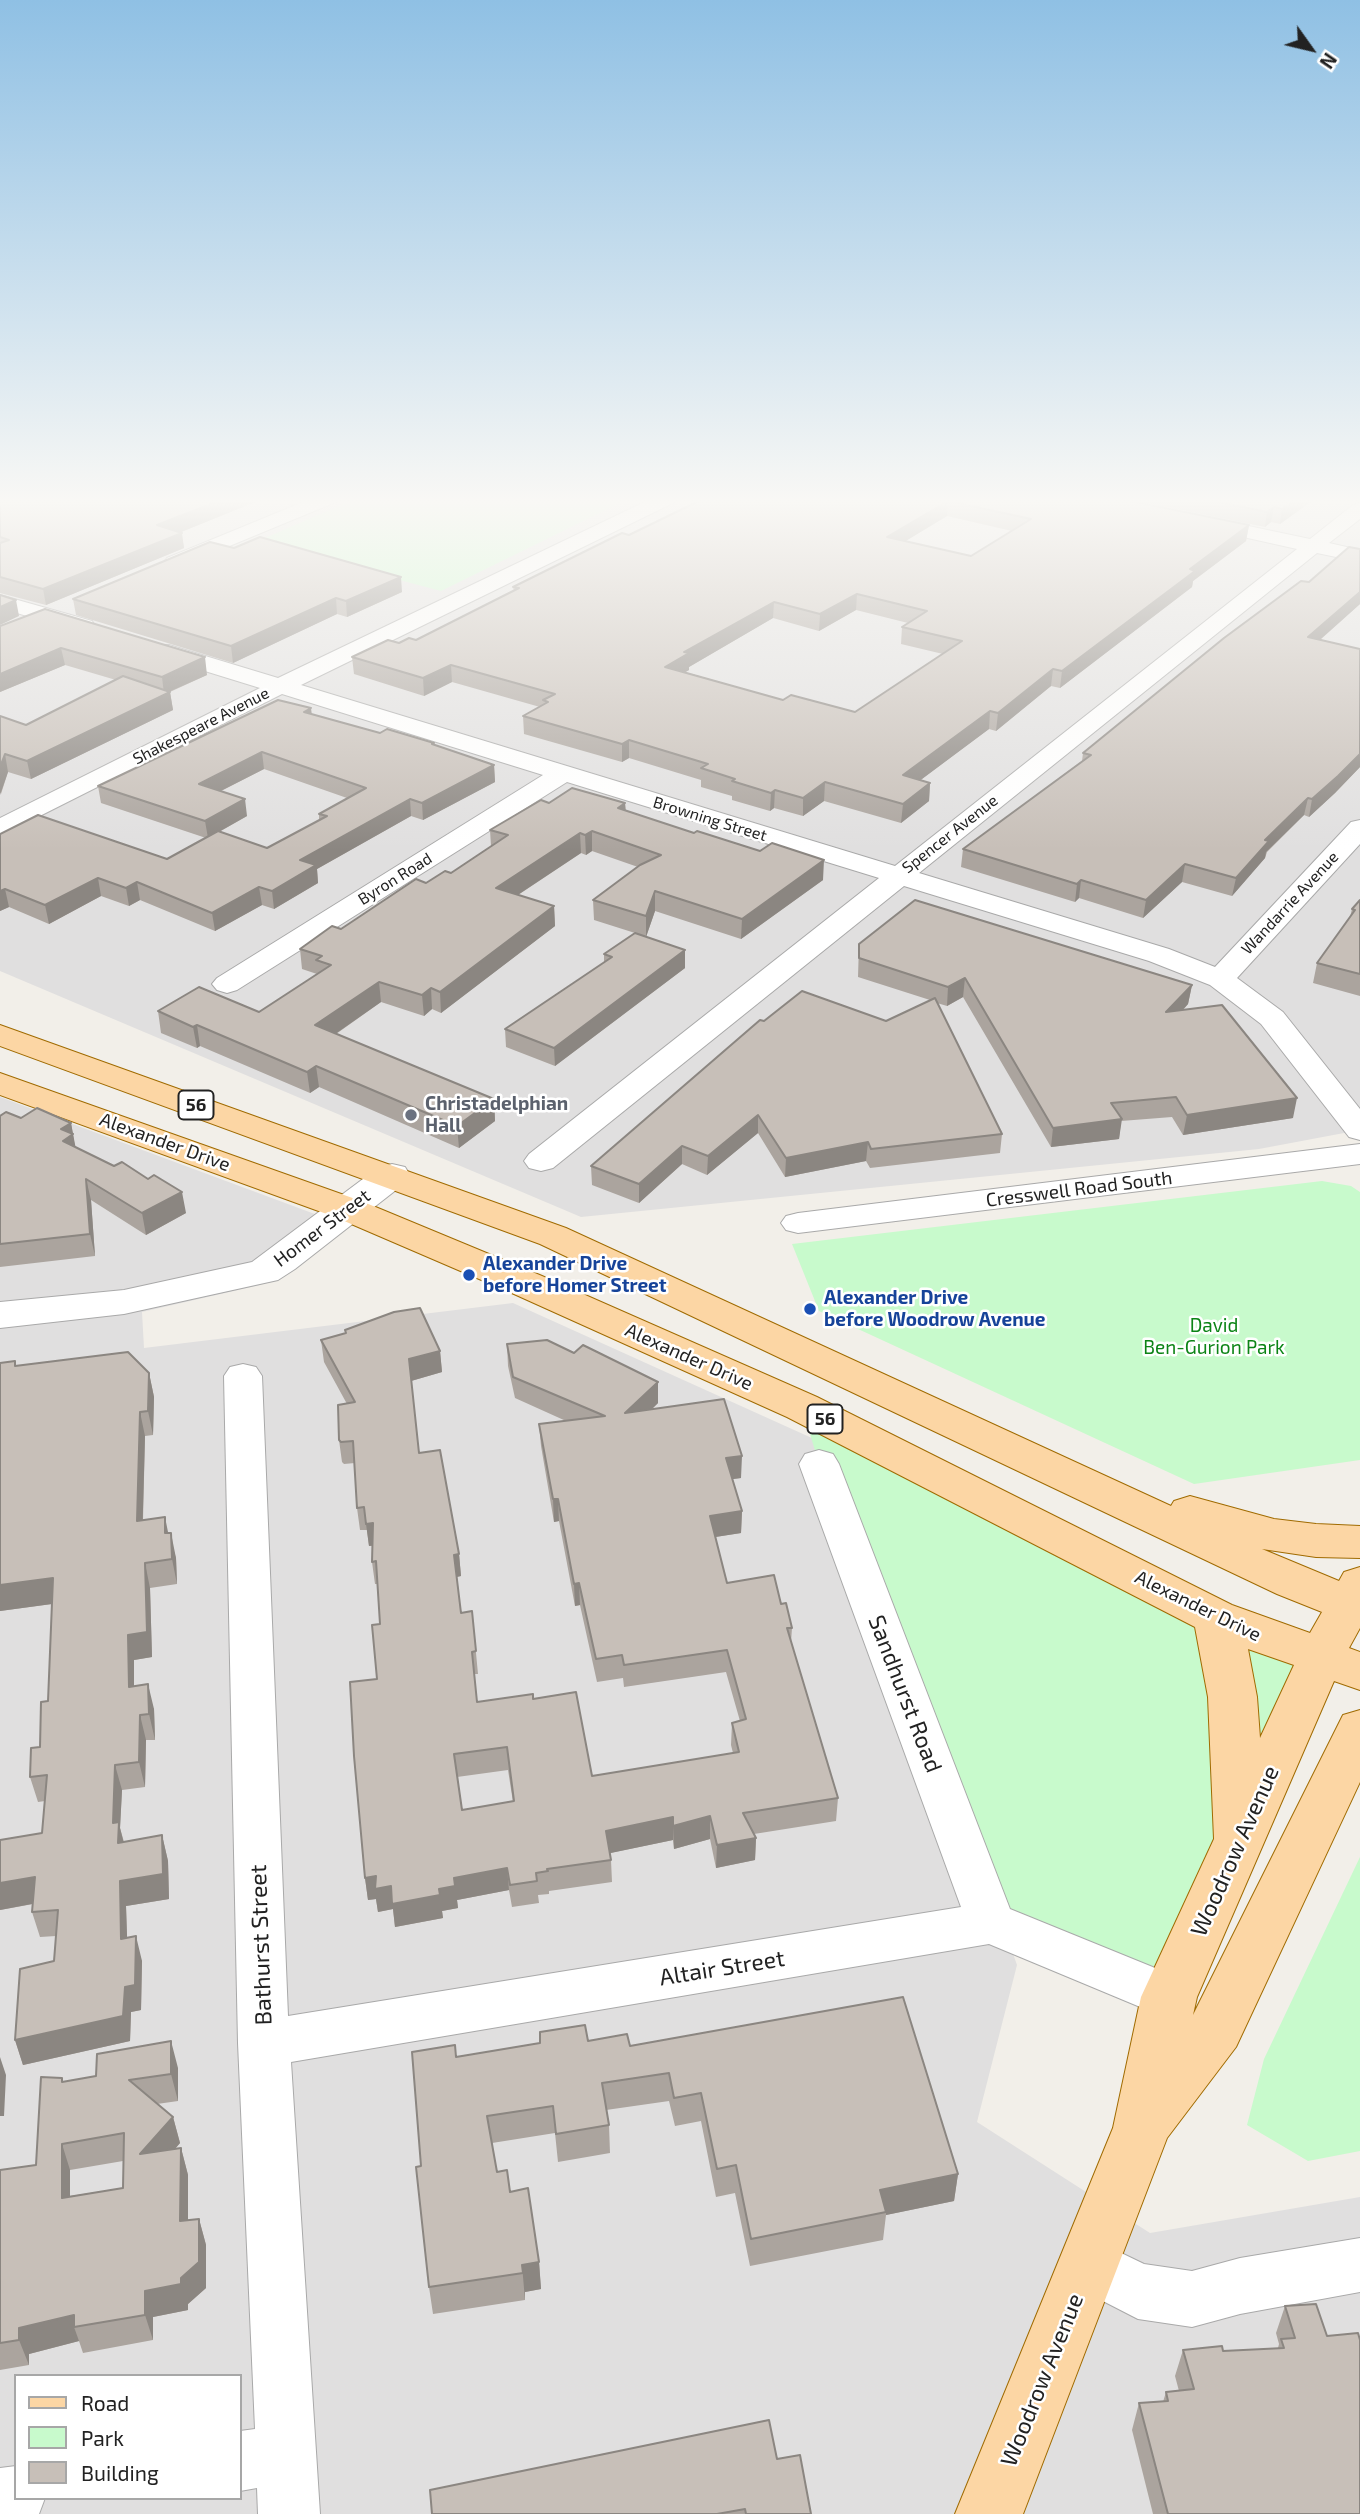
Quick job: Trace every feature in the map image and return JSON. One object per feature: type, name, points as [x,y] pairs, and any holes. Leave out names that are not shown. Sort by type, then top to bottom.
[{"type":"main road","name":"56","points":[[0,1035],[553,1236],[1293,1582],[1356,1598]]},
{"type":"main road","name":"Alexander Drive","points":[[0,1083],[335,1203],[802,1407],[1215,1617],[1268,1640],[1341,1664]]},
{"type":"main road","points":[[1100,1492],[1152,1499],[1268,1535],[1321,1542],[1360,1542]]},
{"type":"main road","name":"Woodrow Avenue","points":[[989,2514],[1142,2128],[1168,1997],[1239,1844],[1341,1664],[1356,1598]]},
{"type":"main road","points":[[1215,1617],[1225,1644],[1230,1679],[1239,1844]]},
{"type":"main road","name":"Woodrow Avenue","points":[[1142,2128],[1216,2029],[1360,1729]]},
{"type":"street","points":[[27,615],[36,620],[112,635]]},
{"type":"street","points":[[36,620],[48,615]]},
{"type":"street","name":"Shakespeare Avenue","points":[[0,828],[427,615]]},
{"type":"street","name":"Spencer Avenue","points":[[541,1161],[1226,615]]},
{"type":"street","name":"Browning Street","points":[[138,643],[1159,955],[1220,979],[1272,1018],[1360,1130]]},
{"type":"street","name":"Byron Road","points":[[227,984],[562,774]]},
{"type":"street","name":"Wandarrie Avenue","points":[[1220,979],[1360,828]]},
{"type":"street","name":"Cresswell Road South","points":[[798,1223],[1360,1154]]},
{"type":"street","name":"Homer Street","points":[[0,1315],[124,1302],[208,1285],[286,1228],[335,1203],[377,1170]]},
{"type":"street","name":"Bathurst Street","points":[[243,1376],[264,2043],[263,2458],[289,2514]]},
{"type":"street","name":"Sandhurst Road","points":[[819,1464],[991,1923]]},
{"type":"street","points":[[991,1923],[1168,1997]]},
{"type":"street","name":"Altair Street","points":[[264,2043],[991,1923]]},
{"type":"street","points":[[1088,2264],[1138,2291],[1192,2299],[1240,2286],[1360,2265]]},
{"type":"shaded area","points":[[0,615],[1360,615],[1360,1130],[1259,1149],[581,1217],[0,971]]},
{"type":"shaded area","points":[[0,1097],[347,1226],[260,1285],[142,1312],[144,1348],[513,1303],[834,1448],[1017,1965],[977,2122],[1150,2233],[1360,2197],[1360,2514],[0,2514]]},
{"type":"green space","name":"David Ben-Gurion Park","points":[[1322,1181],[1351,1186],[1360,1192],[1360,1460],[1194,1484],[819,1311],[792,1244]]},
{"type":"green space","points":[[802,1407],[1322,1655],[1169,1997],[991,1923],[819,1464]]},
{"type":"green space","points":[[1360,1857],[1360,2151],[1308,2161],[1247,2125],[1264,2059]]},
{"type":"building","points":[[28,615],[66,615],[205,657],[162,677],[61,648],[0,674],[0,626]]},
{"type":"building","points":[[128,615],[298,615],[231,646]]},
{"type":"building","points":[[465,615],[750,615],[684,652],[689,653],[665,667],[783,700],[791,695],[855,712],[962,641],[902,627],[920,615],[1136,615],[1062,671],[1053,669],[998,713],[990,711],[903,775],[930,783],[903,804],[825,782],[803,798],[775,790],[771,793],[701,768],[708,764],[629,740],[622,744],[523,716],[548,702],[543,700],[555,694],[451,665],[423,678],[352,657],[388,640],[399,643],[409,638],[416,640]]},
{"type":"building","points":[[1255,615],[1333,615],[1308,637],[1360,649],[1360,754],[1312,799],[1308,798],[1265,840],[1269,841],[1236,878],[1185,864],[1146,900],[1081,880],[1077,884],[963,849],[1091,755],[1083,753]]},
{"type":"building","points":[[123,676],[170,692],[27,761],[5,754],[0,767],[0,716],[26,725]]},
{"type":"building","points":[[278,700],[311,708],[304,712],[380,733],[387,729],[494,765],[422,803],[410,799],[300,860],[316,865],[272,891],[259,887],[212,913],[137,882],[126,888],[98,878],[45,905],[5,889],[0,891],[0,834],[38,815],[167,859],[218,831],[267,848],[327,816],[319,814],[366,788],[262,752],[199,784],[245,799],[205,821],[98,786]]},
{"type":"building","points":[[572,788],[625,803],[618,808],[694,833],[697,831],[760,851],[772,843],[824,860],[742,919],[655,891],[646,916],[593,900],[640,865],[661,855],[592,831],[585,835],[580,833],[496,888],[554,906],[440,992],[431,988],[422,995],[379,982],[315,1025],[494,1099],[457,1126],[316,1066],[307,1072],[158,1011],[199,987],[259,1012],[331,965],[316,960],[322,956],[300,949],[332,926],[341,929],[416,879],[426,883],[445,871],[451,873],[508,835],[490,830],[541,800],[549,803]]},
{"type":"building","points":[[915,900],[1192,985],[1166,1012],[1222,1005],[1297,1098],[1187,1115],[1176,1097],[1111,1103],[1122,1119],[1053,1128],[965,978],[948,987],[859,958],[859,944]]},
{"type":"building","points":[[1360,900],[1360,974],[1317,963],[1355,910],[1352,909]]},
{"type":"building","points":[[635,933],[685,950],[554,1048],[505,1029],[612,957],[604,954]]},
{"type":"building","points":[[802,991],[886,1021],[935,998],[1002,1134],[871,1149],[868,1142],[786,1158],[758,1115],[708,1156],[682,1146],[639,1184],[591,1166],[760,1020],[764,1021]]},
{"type":"building","points":[[37,1108],[71,1123],[61,1129],[73,1134],[63,1141],[114,1166],[122,1162],[148,1179],[154,1175],[182,1192],[142,1213],[86,1179],[90,1234],[0,1244],[0,1116],[6,1112],[21,1118]]},
{"type":"building","points":[[420,1308],[440,1351],[409,1359],[419,1453],[440,1450],[459,1554],[454,1555],[461,1613],[472,1611],[476,1651],[472,1652],[477,1702],[533,1694],[533,1699],[576,1692],[592,1776],[739,1752],[732,1723],[746,1719],[727,1650],[624,1665],[622,1655],[596,1659],[579,1583],[574,1584],[558,1499],[553,1499],[539,1424],[605,1416],[513,1377],[507,1344],[547,1340],[574,1353],[583,1345],[658,1382],[625,1413],[724,1399],[742,1456],[726,1458],[742,1511],[710,1516],[727,1583],[774,1575],[781,1604],[786,1603],[792,1628],[787,1628],[838,1798],[743,1813],[756,1838],[717,1845],[710,1816],[673,1826],[673,1817],[606,1831],[611,1860],[547,1869],[548,1871],[536,1873],[537,1881],[510,1885],[507,1868],[454,1878],[455,1886],[439,1889],[440,1895],[392,1904],[391,1886],[375,1889],[376,1876],[365,1878],[350,1682],[377,1679],[372,1625],[380,1624],[376,1561],[372,1562],[373,1523],[366,1524],[364,1507],[357,1508],[353,1441],[339,1440],[338,1405],[355,1402],[321,1340],[346,1333],[345,1330],[394,1312]],"holes":[[[507,1747],[514,1801],[462,1810],[454,1754]]]},
{"type":"building","points":[[128,1352],[149,1373],[148,1411],[140,1412],[137,1521],[165,1517],[165,1533],[171,1533],[172,1559],[145,1563],[147,1632],[128,1635],[129,1687],[148,1684],[149,1714],[140,1715],[139,1762],[115,1765],[113,1823],[119,1822],[118,1843],[162,1835],[163,1874],[120,1881],[121,1939],[136,1936],[135,1985],[125,1987],[123,2016],[15,2040],[20,1969],[54,1961],[58,1910],[32,1912],[35,1877],[0,1883],[0,1840],[42,1833],[47,1775],[30,1777],[31,1748],[40,1747],[41,1702],[48,1701],[53,1578],[0,1585],[0,1363],[15,1361],[15,1366]]},
{"type":"building","points":[[903,1997],[958,2174],[880,2190],[886,2212],[751,2239],[736,2165],[717,2169],[701,2093],[674,2098],[669,2073],[602,2083],[609,2125],[556,2134],[553,2106],[487,2116],[497,2172],[507,2170],[510,2192],[528,2188],[539,2262],[522,2265],[523,2273],[429,2287],[416,2167],[421,2166],[412,2052],[455,2045],[456,2057],[540,2043],[540,2032],[585,2025],[588,2041],[627,2034],[630,2046]]},
{"type":"building","points":[[171,2041],[171,2074],[129,2080],[173,2117],[140,2154],[181,2148],[180,2221],[199,2219],[199,2262],[181,2278],[181,2284],[145,2291],[145,2315],[74,2327],[74,2315],[19,2328],[19,2340],[0,2343],[0,2170],[36,2165],[41,2077],[62,2078],[62,2082],[96,2076],[97,2054]],"holes":[[[124,2133],[123,2188],[62,2198],[62,2144]]]},
{"type":"building","points":[[1316,2304],[1327,2336],[1358,2333],[1360,2340],[1360,2514],[1168,2514],[1139,2403],[1168,2401],[1166,2392],[1194,2389],[1183,2350],[1222,2346],[1223,2351],[1284,2348],[1281,2339],[1295,2338],[1285,2306]]},
{"type":"building","points":[[769,2420],[777,2459],[800,2455],[811,2514],[746,2514],[745,2509],[717,2514],[432,2514],[430,2490]]},
{"type":"place","name":"Christadelphian Hall","points":[[411,1115]]},
{"type":"place","name":"Alexander Drive before Homer Street","points":[[469,1275]]},
{"type":"place","name":"Alexander Drive before Woodrow Avenue","points":[[810,1309]]}]
